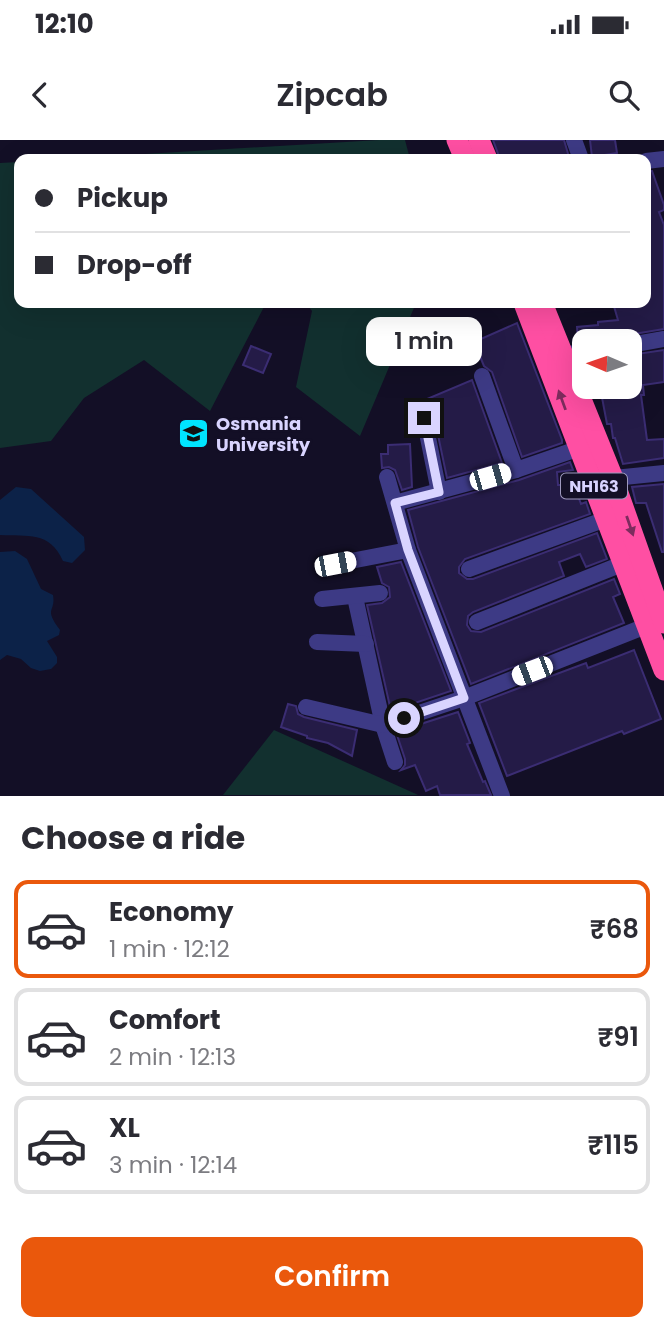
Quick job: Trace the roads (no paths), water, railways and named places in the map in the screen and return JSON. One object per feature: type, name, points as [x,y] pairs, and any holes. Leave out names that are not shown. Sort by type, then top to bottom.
[{"type":"highway","name":"NH163","points":[[526,308],[580,447],[602,479],[606,519],[622,564],[655,625]]},
{"type":"highway","name":"NH163","points":[[544,308],[655,625],[664,670]]},
{"type":"street","points":[[642,343],[664,339]]},
{"type":"street","points":[[562,355],[572,354]]},
{"type":"street","points":[[482,376],[516,470]]},
{"type":"street","points":[[424,418],[439,492]]},
{"type":"street","points":[[395,503],[516,470],[580,447]]},
{"type":"street","points":[[602,479],[664,473]]},
{"type":"street","points":[[387,477],[408,550],[502,796]]},
{"type":"street","points":[[469,569],[606,519]]},
{"type":"street","points":[[335,564],[408,550]]},
{"type":"street","points":[[477,622],[622,564]]},
{"type":"street","points":[[322,599],[380,593]]},
{"type":"street","points":[[355,597],[383,725],[395,762]]},
{"type":"street","points":[[306,707],[383,725],[464,698],[655,625]]},
{"type":"street","points":[[317,642],[366,644]]},
{"type":"water","points":[[16,487],[31,489],[84,537],[85,550],[72,563],[63,561],[51,544],[37,537],[0,535],[0,500]]},
{"type":"water","points":[[15,551],[27,559],[41,589],[53,595],[51,614],[60,630],[59,635],[47,641],[57,657],[57,663],[51,669],[40,671],[31,668],[21,659],[7,655],[0,660],[0,552]]},
{"type":"place","name":"Osmania University","points":[[193,433]]}]
